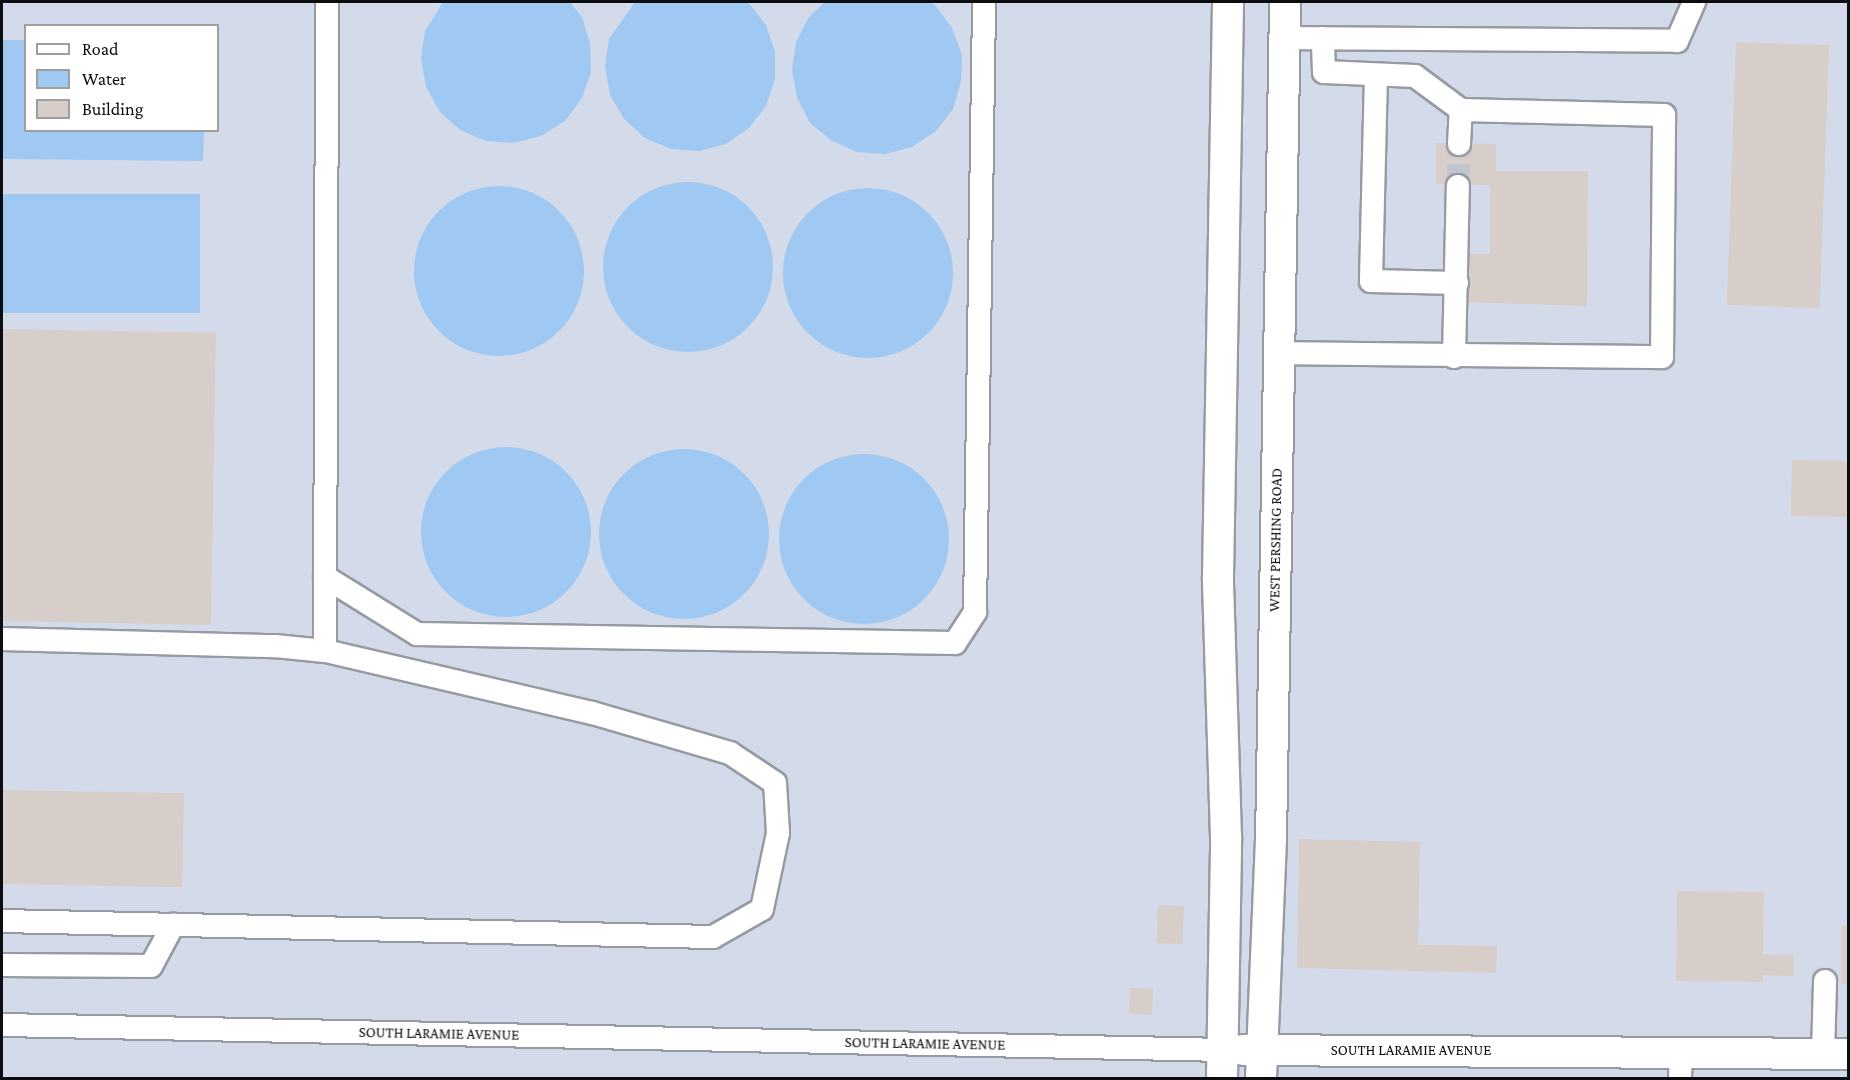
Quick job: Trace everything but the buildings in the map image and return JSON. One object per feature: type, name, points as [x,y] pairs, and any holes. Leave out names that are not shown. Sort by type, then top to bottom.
[{"type":"main road","points":[[1222,1064],[1226,837],[1218,577],[1228,2]]},
{"type":"main road","name":"WEST PERSHING ROAD","points":[[1262,1064],[1271,841],[1285,2]]},
{"type":"main road","name":"SOUTH LARAMIE AVENUE","points":[[1222,1064],[1680,1066],[1836,1054]]},
{"type":"street","points":[[325,651],[327,2]]},
{"type":"street","points":[[325,577],[417,634],[955,643],[975,612],[984,2]]},
{"type":"street","points":[[1285,38],[1677,41],[1694,2]]},
{"type":"street","points":[[1279,353],[1454,357],[1662,357],[1664,115],[1461,110],[1415,76],[1324,72],[1323,38]]},
{"type":"street","points":[[1376,75],[1371,281],[1457,283]]},
{"type":"street","points":[[1459,144],[1461,110]]},
{"type":"street","points":[[1454,357],[1458,186]]},
{"type":"street","points":[[2,639],[274,646],[325,651],[592,713],[730,753],[776,783],[778,833],[762,909],[713,937],[2,921]]},
{"type":"street","points":[[2,965],[151,966],[173,925]]},
{"type":"street","points":[[1825,981],[1836,1054]]},
{"type":"street","name":"SOUTH LARAMIE AVENUE","points":[[2,1025],[1222,1064]]},
{"type":"shaded area","points":[[2,2],[1848,2],[1848,1078],[2,1078]]},
{"type":"water","points":[[443,2],[570,2],[582,17],[590,43],[591,72],[582,98],[565,121],[541,136],[514,143],[486,141],[460,130],[440,112],[426,87],[421,59],[425,31]]},
{"type":"water","points":[[635,2],[748,2],[766,25],[775,51],[775,79],[766,106],[749,128],[726,144],[699,151],[671,149],[645,138],[624,119],[610,95],[605,67],[609,39]]},
{"type":"water","points":[[825,2],[929,2],[935,5],[952,28],[962,55],[961,82],[953,109],[936,131],[912,147],[885,154],[857,152],[832,141],[810,123],[797,98],[792,70],[796,42],[809,17]]},
{"type":"water","points":[[2,40],[24,40],[24,132],[204,132],[203,161],[2,159]]},
{"type":"water","points":[[688,182],[721,189],[735,196],[748,207],[759,220],[766,234],[773,267],[766,300],[759,314],[748,327],[735,338],[721,345],[688,352],[655,345],[641,338],[628,327],[617,314],[610,300],[603,267],[610,234],[617,220],[628,207],[641,196],[655,189]]},
{"type":"water","points":[[499,186],[532,193],[546,200],[559,211],[570,224],[577,238],[584,271],[577,304],[570,318],[559,331],[546,342],[532,349],[499,356],[466,349],[452,342],[439,331],[428,318],[421,304],[414,271],[421,238],[428,224],[439,211],[452,200],[466,193]]},
{"type":"water","points":[[868,188],[901,195],[915,202],[928,213],[939,226],[946,240],[953,273],[946,306],[939,320],[928,333],[915,344],[901,351],[868,358],[835,351],[821,344],[808,333],[797,320],[790,306],[783,273],[790,240],[797,226],[808,213],[821,202],[835,195]]},
{"type":"water","points":[[2,194],[200,194],[200,313],[2,313]]},
{"type":"water","points":[[506,447],[539,454],[553,461],[566,472],[577,485],[584,499],[591,532],[584,565],[577,579],[566,592],[553,603],[539,610],[506,617],[473,610],[459,603],[446,592],[435,579],[428,565],[421,532],[428,499],[435,485],[446,472],[459,461],[473,454]]},
{"type":"water","points":[[684,449],[717,456],[731,463],[744,474],[755,487],[762,501],[769,534],[762,567],[755,581],[744,594],[731,605],[717,612],[684,619],[651,612],[637,605],[624,594],[613,581],[606,567],[599,534],[606,501],[613,487],[624,474],[637,463],[651,456]]},
{"type":"water","points":[[864,454],[897,461],[911,468],[924,479],[935,492],[942,506],[949,539],[942,572],[935,586],[924,599],[911,610],[897,617],[864,624],[831,617],[817,610],[804,599],[793,586],[786,572],[779,539],[786,506],[793,492],[804,479],[817,468],[831,461]]},
{"type":"tunnel","points":[[1458,186],[1459,144]]}]
